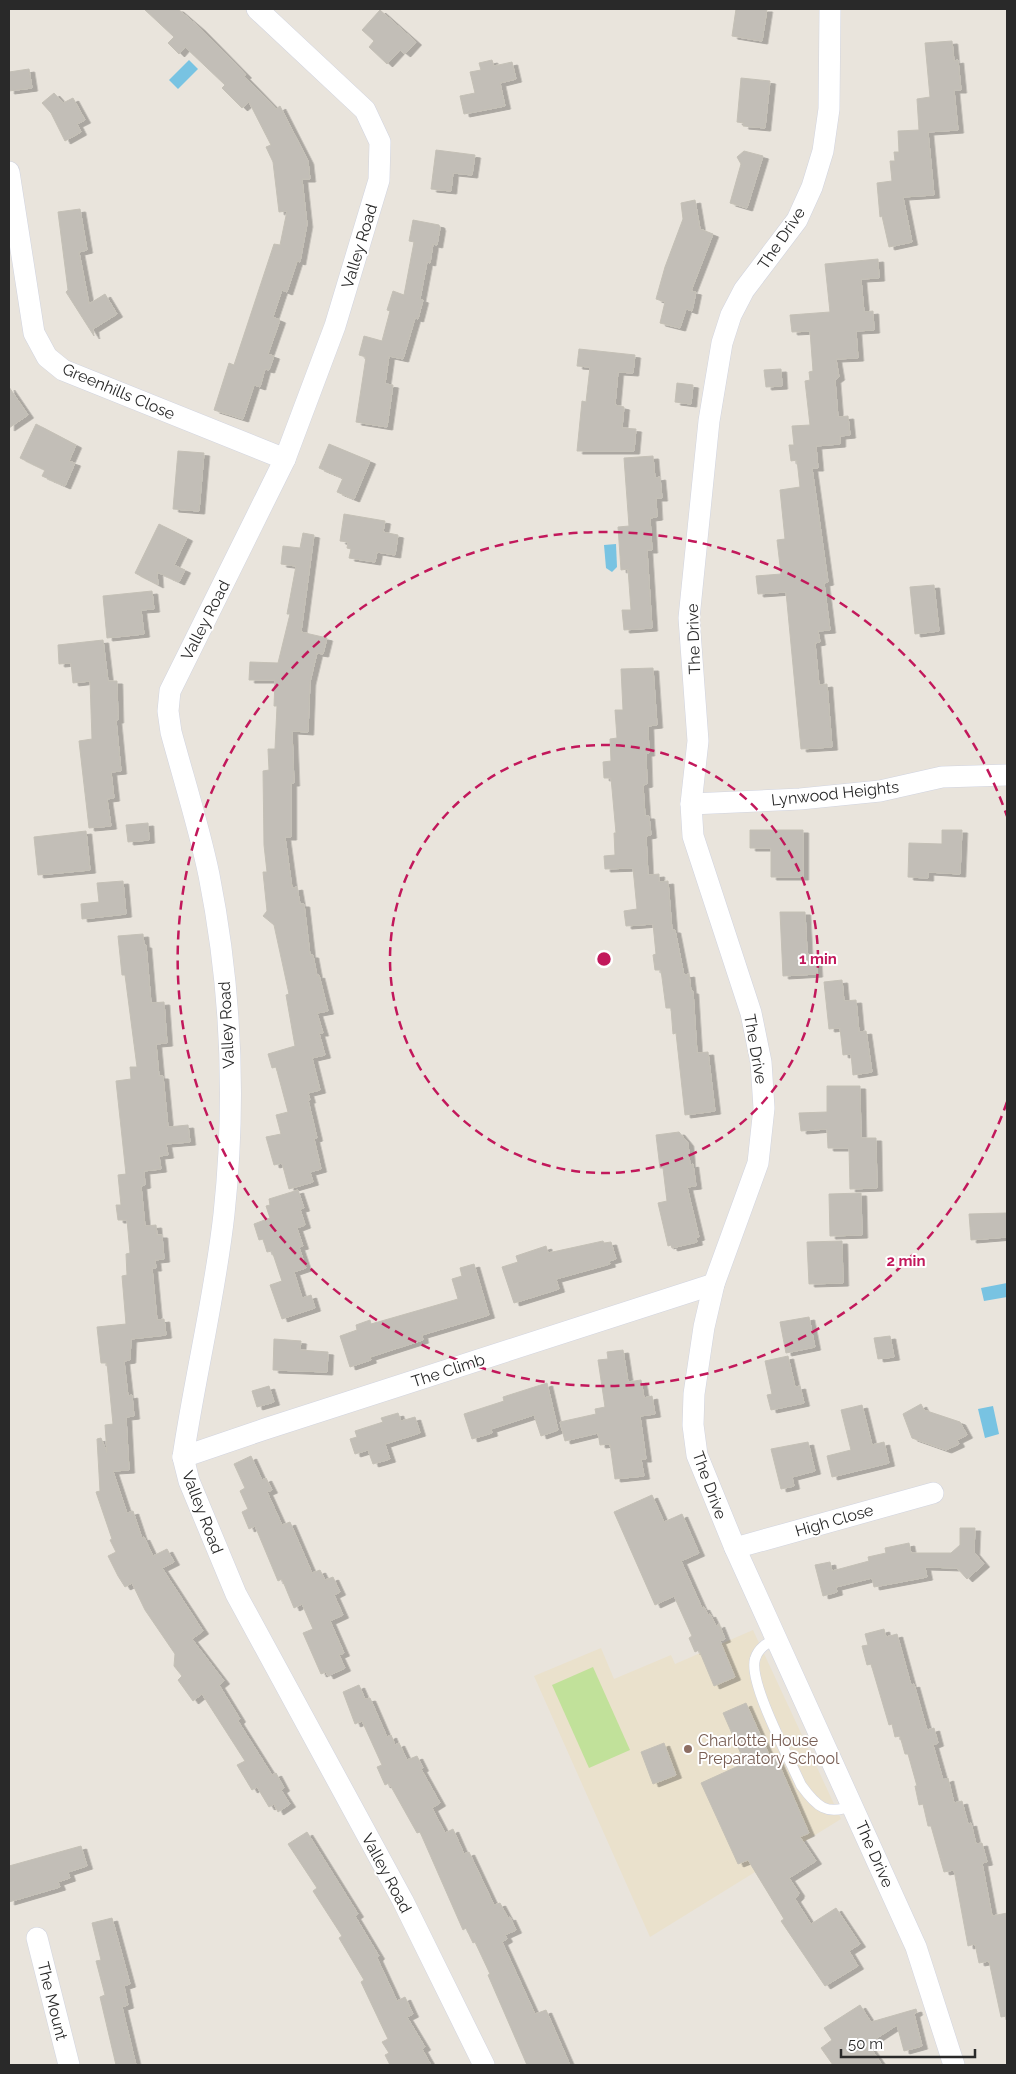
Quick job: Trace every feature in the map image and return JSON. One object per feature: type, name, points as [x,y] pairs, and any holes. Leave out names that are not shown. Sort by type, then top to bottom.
[{"type":"street","name":"Valley Road","points":[[257,9],[365,110],[376,130],[381,153],[379,180],[335,326],[285,459],[170,691],[168,711],[171,732],[209,873],[220,936],[229,1024],[230,1140],[224,1215],[184,1457],[189,1481],[236,1594],[403,1901],[484,2065]]},
{"type":"street","name":"The Drive","points":[[830,9],[829,109],[823,151],[812,187],[797,220],[744,290],[731,315],[722,343],[709,420],[689,618],[698,741],[691,804],[692,836],[751,1013],[761,1062],[764,1108],[758,1163],[714,1284],[704,1328],[694,1394],[693,1424],[697,1455],[735,1548],[853,1804],[916,1947],[954,2065]]},
{"type":"street","name":"Greenhills Close","points":[[9,172],[34,333],[47,357],[63,370],[285,459]]},
{"type":"street","name":"Lynwood Heights","points":[[691,804],[800,799],[880,791],[942,777],[1007,775]]},
{"type":"street","name":"The Climb","points":[[184,1457],[714,1284]]},
{"type":"street","name":"High Close","points":[[735,1548],[933,1493]]},
{"type":"street","name":"The Mount","points":[[37,1938],[69,2065]]},
{"type":"lane","points":[[777,1638],[765,1644],[758,1651],[753,1668],[758,1689],[802,1785],[811,1798],[822,1807],[833,1811],[853,1804]]},
{"type":"shaded area","name":"Charlotte House Preparatory School","points":[[753,1630],[841,1819],[650,1937],[534,1676],[601,1648],[614,1679],[671,1655],[675,1664]]},
{"type":"green space","points":[[593,1667],[630,1750],[589,1768],[552,1685]]},
{"type":"water","points":[[189,60],[198,69],[178,89],[169,80]]},
{"type":"water","points":[[616,544],[617,567],[612,572],[606,568],[604,545]]},
{"type":"water","points":[[1007,1283],[1007,1297],[984,1301],[981,1288]]},
{"type":"water","points":[[993,1406],[999,1434],[985,1438],[978,1409]]},
{"type":"building","points":[[144,9],[178,9],[200,28],[276,109],[280,106],[308,161],[310,179],[302,179],[307,224],[300,262],[297,261],[287,292],[282,290],[273,317],[280,320],[268,354],[274,356],[269,370],[265,369],[260,387],[254,385],[243,419],[214,410],[229,363],[234,365],[274,244],[280,245],[287,211],[279,212],[273,162],[266,147],[271,145],[249,102],[242,108],[222,88],[225,85],[185,47],[179,54],[168,43],[174,37]]},
{"type":"building","points":[[736,9],[767,9],[762,41],[732,36]]},
{"type":"building","points":[[380,10],[416,42],[405,54],[400,50],[387,64],[369,47],[374,41],[362,30]]},
{"type":"building","points":[[952,41],[954,61],[958,60],[961,90],[954,90],[958,130],[928,132],[934,195],[903,197],[912,242],[889,247],[882,216],[880,217],[877,183],[892,181],[890,161],[895,161],[894,152],[899,152],[898,131],[919,130],[917,99],[930,97],[925,43]]},
{"type":"building","points":[[492,60],[494,66],[512,62],[516,79],[500,83],[505,106],[464,114],[460,96],[475,93],[470,72],[481,70],[479,63]]},
{"type":"building","points":[[29,69],[32,88],[9,91],[9,72]]},
{"type":"building","points":[[741,78],[770,81],[765,128],[743,126],[744,123],[737,122]]},
{"type":"building","points":[[54,93],[63,103],[73,98],[85,120],[77,124],[81,132],[65,141],[51,113],[42,103]]},
{"type":"building","points":[[436,150],[475,155],[472,175],[453,173],[451,191],[431,189]]},
{"type":"building","points":[[744,151],[763,156],[747,208],[730,203],[741,164],[737,157]]},
{"type":"building","points":[[695,200],[700,229],[713,234],[691,291],[696,292],[692,311],[686,309],[680,328],[660,323],[665,302],[656,299],[665,267],[683,219],[681,203]]},
{"type":"building","points":[[80,209],[87,250],[79,252],[89,304],[105,294],[117,314],[93,329],[94,336],[66,292],[68,290],[58,212]]},
{"type":"building","points":[[413,220],[439,225],[440,228],[437,245],[433,244],[430,263],[427,262],[420,299],[423,300],[418,319],[415,318],[403,359],[389,356],[385,384],[393,385],[387,427],[356,422],[366,357],[359,355],[364,336],[382,341],[390,311],[387,310],[393,291],[404,295],[414,242],[409,241]]},
{"type":"building","points":[[878,259],[879,278],[861,279],[864,312],[873,311],[874,330],[856,331],[858,358],[836,359],[839,377],[835,380],[838,417],[848,416],[850,435],[840,436],[840,444],[816,446],[818,468],[812,468],[828,582],[824,583],[830,630],[818,631],[820,642],[815,643],[819,685],[827,684],[832,747],[801,749],[786,592],[758,594],[756,576],[781,574],[777,540],[785,539],[780,490],[800,487],[797,460],[791,461],[789,445],[794,445],[792,426],[810,425],[805,381],[810,380],[809,372],[813,371],[810,331],[792,332],[790,315],[830,312],[825,264]]},
{"type":"building","points":[[579,349],[635,355],[633,373],[618,372],[615,405],[624,407],[622,428],[636,429],[634,451],[577,451],[582,401],[586,402],[590,367],[577,366]]},
{"type":"building","points":[[781,369],[782,386],[766,387],[764,370]]},
{"type":"building","points":[[677,383],[693,385],[691,404],[675,402]]},
{"type":"building","points":[[9,387],[28,415],[9,428]]},
{"type":"building","points":[[36,424],[76,445],[69,461],[75,463],[65,486],[42,476],[45,470],[20,458]]},
{"type":"building","points":[[329,444],[370,461],[354,499],[337,492],[343,478],[319,468]]},
{"type":"building","points":[[178,451],[204,453],[199,511],[173,509]]},
{"type":"building","points":[[653,456],[655,478],[660,477],[662,498],[656,498],[657,517],[650,518],[652,550],[647,550],[652,628],[624,630],[622,610],[631,610],[628,569],[621,570],[618,527],[629,526],[624,458]]},
{"type":"building","points":[[344,514],[385,521],[383,532],[398,535],[395,555],[377,552],[375,562],[349,558],[351,549],[347,548],[348,542],[340,541]]},
{"type":"building","points":[[159,524],[187,538],[174,565],[185,570],[179,582],[157,572],[158,585],[135,573]]},
{"type":"building","points":[[303,533],[314,535],[301,632],[327,638],[323,654],[317,653],[310,682],[308,732],[292,731],[294,783],[291,783],[291,837],[285,837],[292,888],[297,887],[300,904],[304,904],[310,955],[313,955],[317,976],[319,975],[328,1011],[317,1013],[323,1033],[319,1033],[325,1055],[312,1058],[320,1090],[308,1093],[317,1138],[314,1139],[321,1169],[310,1172],[313,1182],[289,1189],[282,1163],[274,1165],[266,1137],[281,1134],[276,1115],[288,1112],[276,1067],[272,1068],[268,1054],[295,1046],[286,995],[289,994],[274,925],[263,916],[267,911],[263,872],[267,872],[264,845],[263,771],[269,770],[268,749],[275,749],[277,706],[274,706],[275,680],[249,680],[250,662],[278,663],[290,614],[287,614],[296,566],[281,564],[283,546],[300,548]]},
{"type":"building","points":[[934,585],[939,631],[915,634],[910,587]]},
{"type":"building","points":[[152,591],[154,609],[141,610],[144,634],[107,638],[103,596]]},
{"type":"building","points":[[103,640],[108,681],[117,681],[118,720],[116,720],[121,771],[111,772],[114,798],[107,799],[111,826],[89,828],[79,741],[92,739],[90,681],[73,683],[71,663],[59,664],[58,645]]},
{"type":"building","points":[[653,668],[657,725],[648,726],[649,753],[646,753],[647,784],[643,785],[645,816],[649,816],[651,835],[646,836],[648,875],[659,874],[659,882],[668,881],[672,930],[675,930],[684,975],[689,974],[691,991],[693,991],[697,1053],[708,1052],[715,1111],[685,1115],[676,1033],[673,1034],[671,1008],[666,1008],[661,970],[655,970],[653,955],[656,954],[653,924],[626,926],[624,911],[637,909],[633,868],[605,869],[604,856],[615,855],[614,833],[616,833],[611,778],[604,778],[603,762],[611,761],[610,739],[617,738],[615,710],[623,710],[621,669]]},
{"type":"building","points":[[148,823],[149,840],[128,842],[126,825]]},
{"type":"building","points":[[750,830],[803,830],[803,877],[771,877],[771,848],[750,848]]},
{"type":"building","points":[[942,830],[962,830],[960,874],[928,872],[928,878],[908,877],[909,843],[942,844]]},
{"type":"building","points":[[86,831],[90,870],[38,875],[34,837]]},
{"type":"building","points":[[123,881],[126,914],[82,919],[81,904],[99,902],[97,883]]},
{"type":"building","points":[[780,912],[805,912],[807,951],[808,955],[816,955],[817,974],[783,976]]},
{"type":"building","points":[[143,934],[144,945],[146,945],[151,1003],[164,1002],[167,1043],[156,1044],[159,1076],[163,1076],[168,1127],[188,1125],[190,1142],[166,1144],[168,1155],[159,1156],[161,1169],[144,1171],[145,1185],[141,1186],[145,1226],[156,1225],[157,1235],[162,1235],[164,1259],[155,1260],[156,1268],[152,1268],[157,1320],[164,1319],[166,1335],[131,1339],[130,1360],[124,1361],[128,1396],[132,1395],[134,1416],[126,1417],[129,1470],[113,1471],[127,1513],[133,1511],[142,1538],[144,1537],[153,1556],[167,1549],[174,1562],[162,1568],[203,1631],[192,1639],[224,1681],[219,1685],[240,1719],[238,1721],[272,1775],[276,1773],[284,1788],[281,1790],[290,1804],[278,1812],[274,1804],[269,1807],[257,1787],[252,1790],[237,1765],[245,1761],[202,1694],[193,1701],[178,1680],[182,1676],[174,1666],[175,1654],[145,1610],[132,1583],[125,1587],[118,1576],[108,1556],[116,1552],[110,1540],[112,1539],[96,1492],[100,1491],[97,1439],[101,1438],[107,1453],[105,1425],[113,1424],[107,1363],[101,1363],[97,1327],[126,1324],[122,1276],[127,1275],[126,1254],[130,1253],[127,1220],[118,1220],[116,1205],[121,1205],[118,1175],[126,1174],[116,1081],[131,1079],[130,1067],[137,1067],[125,975],[122,975],[118,936]]},
{"type":"building","points":[[842,980],[844,1001],[856,1000],[859,1032],[866,1031],[872,1072],[853,1075],[851,1054],[843,1055],[840,1028],[829,1029],[824,982]]},
{"type":"building","points":[[827,1086],[860,1086],[861,1138],[876,1138],[877,1188],[850,1189],[849,1148],[828,1148],[827,1129],[801,1131],[799,1113],[827,1112]]},
{"type":"building","points":[[679,1132],[688,1143],[690,1165],[693,1164],[696,1186],[687,1187],[699,1237],[696,1238],[697,1242],[672,1248],[671,1245],[668,1246],[658,1203],[667,1201],[656,1135]]},
{"type":"building","points":[[298,1190],[304,1208],[300,1209],[305,1225],[297,1228],[303,1246],[299,1247],[306,1268],[294,1272],[302,1298],[311,1295],[315,1308],[282,1319],[270,1285],[282,1281],[272,1251],[267,1252],[263,1239],[259,1240],[254,1224],[270,1218],[266,1206],[270,1205],[269,1199]]},
{"type":"building","points":[[861,1193],[862,1235],[830,1236],[829,1194]]},
{"type":"building","points":[[1007,1213],[1007,1237],[971,1240],[969,1214]]},
{"type":"building","points":[[603,1241],[604,1243],[611,1242],[616,1259],[609,1261],[610,1264],[556,1279],[559,1289],[514,1303],[502,1267],[518,1262],[516,1256],[546,1246],[548,1253]]},
{"type":"building","points":[[842,1241],[843,1283],[809,1284],[807,1242]]},
{"type":"building","points":[[474,1264],[489,1315],[422,1335],[423,1340],[370,1357],[371,1360],[350,1367],[340,1336],[357,1330],[356,1325],[370,1320],[371,1324],[458,1299],[452,1279],[462,1276],[460,1268]]},
{"type":"building","points":[[809,1317],[815,1347],[786,1353],[780,1322]]},
{"type":"building","points":[[890,1336],[894,1357],[878,1359],[874,1338]]},
{"type":"building","points":[[274,1339],[301,1341],[300,1350],[328,1352],[327,1372],[273,1370]]},
{"type":"building","points":[[623,1350],[628,1382],[641,1380],[644,1398],[652,1396],[655,1414],[640,1416],[646,1459],[641,1459],[644,1476],[615,1479],[610,1444],[600,1445],[598,1433],[565,1441],[560,1422],[596,1414],[595,1409],[605,1407],[598,1360],[608,1359],[607,1352]]},
{"type":"building","points":[[788,1356],[795,1387],[800,1386],[804,1403],[771,1410],[767,1395],[772,1394],[765,1361]]},
{"type":"building","points":[[547,1383],[558,1430],[541,1436],[534,1415],[491,1429],[492,1433],[472,1439],[464,1414],[504,1401],[503,1397]]},
{"type":"building","points":[[269,1386],[274,1402],[257,1407],[252,1391]]},
{"type":"building","points":[[921,1404],[924,1410],[960,1422],[967,1435],[957,1440],[959,1444],[946,1450],[912,1438],[903,1414]]},
{"type":"building","points":[[862,1405],[872,1445],[884,1442],[889,1463],[832,1477],[827,1456],[851,1450],[841,1410]]},
{"type":"building","points":[[398,1413],[401,1421],[415,1417],[420,1433],[385,1444],[390,1459],[373,1464],[368,1450],[355,1454],[350,1439],[357,1437],[355,1431],[383,1422],[381,1418]]},
{"type":"building","points":[[808,1442],[815,1471],[792,1477],[794,1486],[781,1489],[771,1449]]},
{"type":"building","points":[[251,1456],[262,1480],[266,1478],[272,1490],[267,1492],[282,1525],[290,1522],[312,1573],[320,1570],[325,1580],[333,1577],[340,1592],[334,1595],[343,1615],[330,1621],[344,1653],[339,1655],[345,1668],[328,1676],[326,1672],[321,1674],[303,1633],[313,1629],[302,1604],[294,1608],[282,1579],[278,1581],[255,1526],[249,1529],[242,1512],[248,1509],[240,1491],[245,1488],[234,1464]]},
{"type":"building","points":[[652,1495],[664,1522],[682,1514],[699,1553],[681,1561],[702,1608],[704,1607],[708,1615],[710,1614],[716,1626],[719,1624],[725,1639],[720,1641],[735,1677],[714,1686],[699,1650],[695,1652],[689,1638],[692,1636],[674,1596],[655,1605],[614,1512]]},
{"type":"building","points":[[960,1528],[975,1528],[974,1552],[984,1564],[967,1579],[957,1568],[925,1567],[927,1577],[874,1587],[872,1578],[836,1587],[837,1592],[823,1596],[815,1565],[830,1562],[832,1571],[869,1561],[868,1557],[886,1553],[885,1548],[909,1543],[911,1553],[951,1553],[960,1545]]},
{"type":"building","points":[[884,1629],[886,1637],[897,1634],[911,1685],[914,1684],[927,1730],[934,1728],[938,1743],[933,1745],[943,1780],[948,1778],[954,1803],[962,1801],[968,1824],[971,1823],[976,1844],[982,1843],[987,1862],[982,1863],[992,1916],[1007,1913],[1007,2016],[1001,2017],[989,1961],[979,1963],[975,1944],[968,1946],[954,1870],[944,1872],[931,1826],[928,1826],[923,1804],[919,1805],[915,1786],[917,1786],[908,1754],[905,1754],[900,1736],[895,1737],[892,1724],[889,1725],[871,1664],[867,1665],[862,1646],[868,1645],[865,1634]]},
{"type":"building","points":[[359,1685],[365,1699],[370,1698],[387,1737],[391,1735],[395,1745],[399,1743],[407,1760],[417,1756],[423,1768],[421,1769],[440,1803],[432,1808],[445,1833],[453,1829],[464,1854],[469,1852],[494,1905],[500,1903],[508,1918],[510,1917],[516,1930],[505,1935],[507,1939],[502,1942],[535,2014],[546,2010],[570,2065],[527,2065],[488,1975],[490,1974],[475,1942],[473,1943],[466,1928],[463,1930],[420,1832],[417,1833],[389,1783],[385,1785],[377,1767],[382,1765],[362,1721],[355,1724],[343,1692]]},
{"type":"building","points":[[746,1703],[770,1757],[775,1755],[809,1833],[800,1837],[816,1861],[789,1878],[799,1893],[795,1899],[811,1924],[836,1908],[860,1944],[849,1951],[858,1966],[825,1986],[781,1921],[784,1919],[748,1860],[738,1864],[701,1783],[745,1763],[723,1713]]},
{"type":"building","points":[[664,1743],[676,1775],[653,1784],[641,1752]]},
{"type":"building","points":[[307,1832],[358,1914],[355,1916],[379,1956],[377,1958],[397,2001],[405,1997],[413,2014],[407,2017],[425,2047],[422,2049],[431,2065],[390,2065],[385,2055],[389,2053],[382,2042],[388,2039],[361,1982],[364,1980],[339,1938],[342,1936],[313,1891],[317,1888],[288,1844]]},
{"type":"building","points":[[81,1846],[87,1866],[68,1872],[70,1878],[58,1882],[60,1887],[9,1902],[9,1866]]},
{"type":"building","points":[[112,1918],[130,1984],[124,1986],[128,2005],[122,2007],[136,2065],[116,2065],[100,1997],[105,1995],[96,1961],[101,1960],[92,1923]]},
{"type":"building","points":[[860,2005],[871,2022],[916,2009],[917,2012],[914,2014],[922,2046],[904,2051],[897,2025],[868,2044],[882,2065],[833,2065],[821,2048],[832,2040],[824,2028]]},
{"type":"place","name":"Charlotte House Preparatory School","points":[[688,1749]]}]
